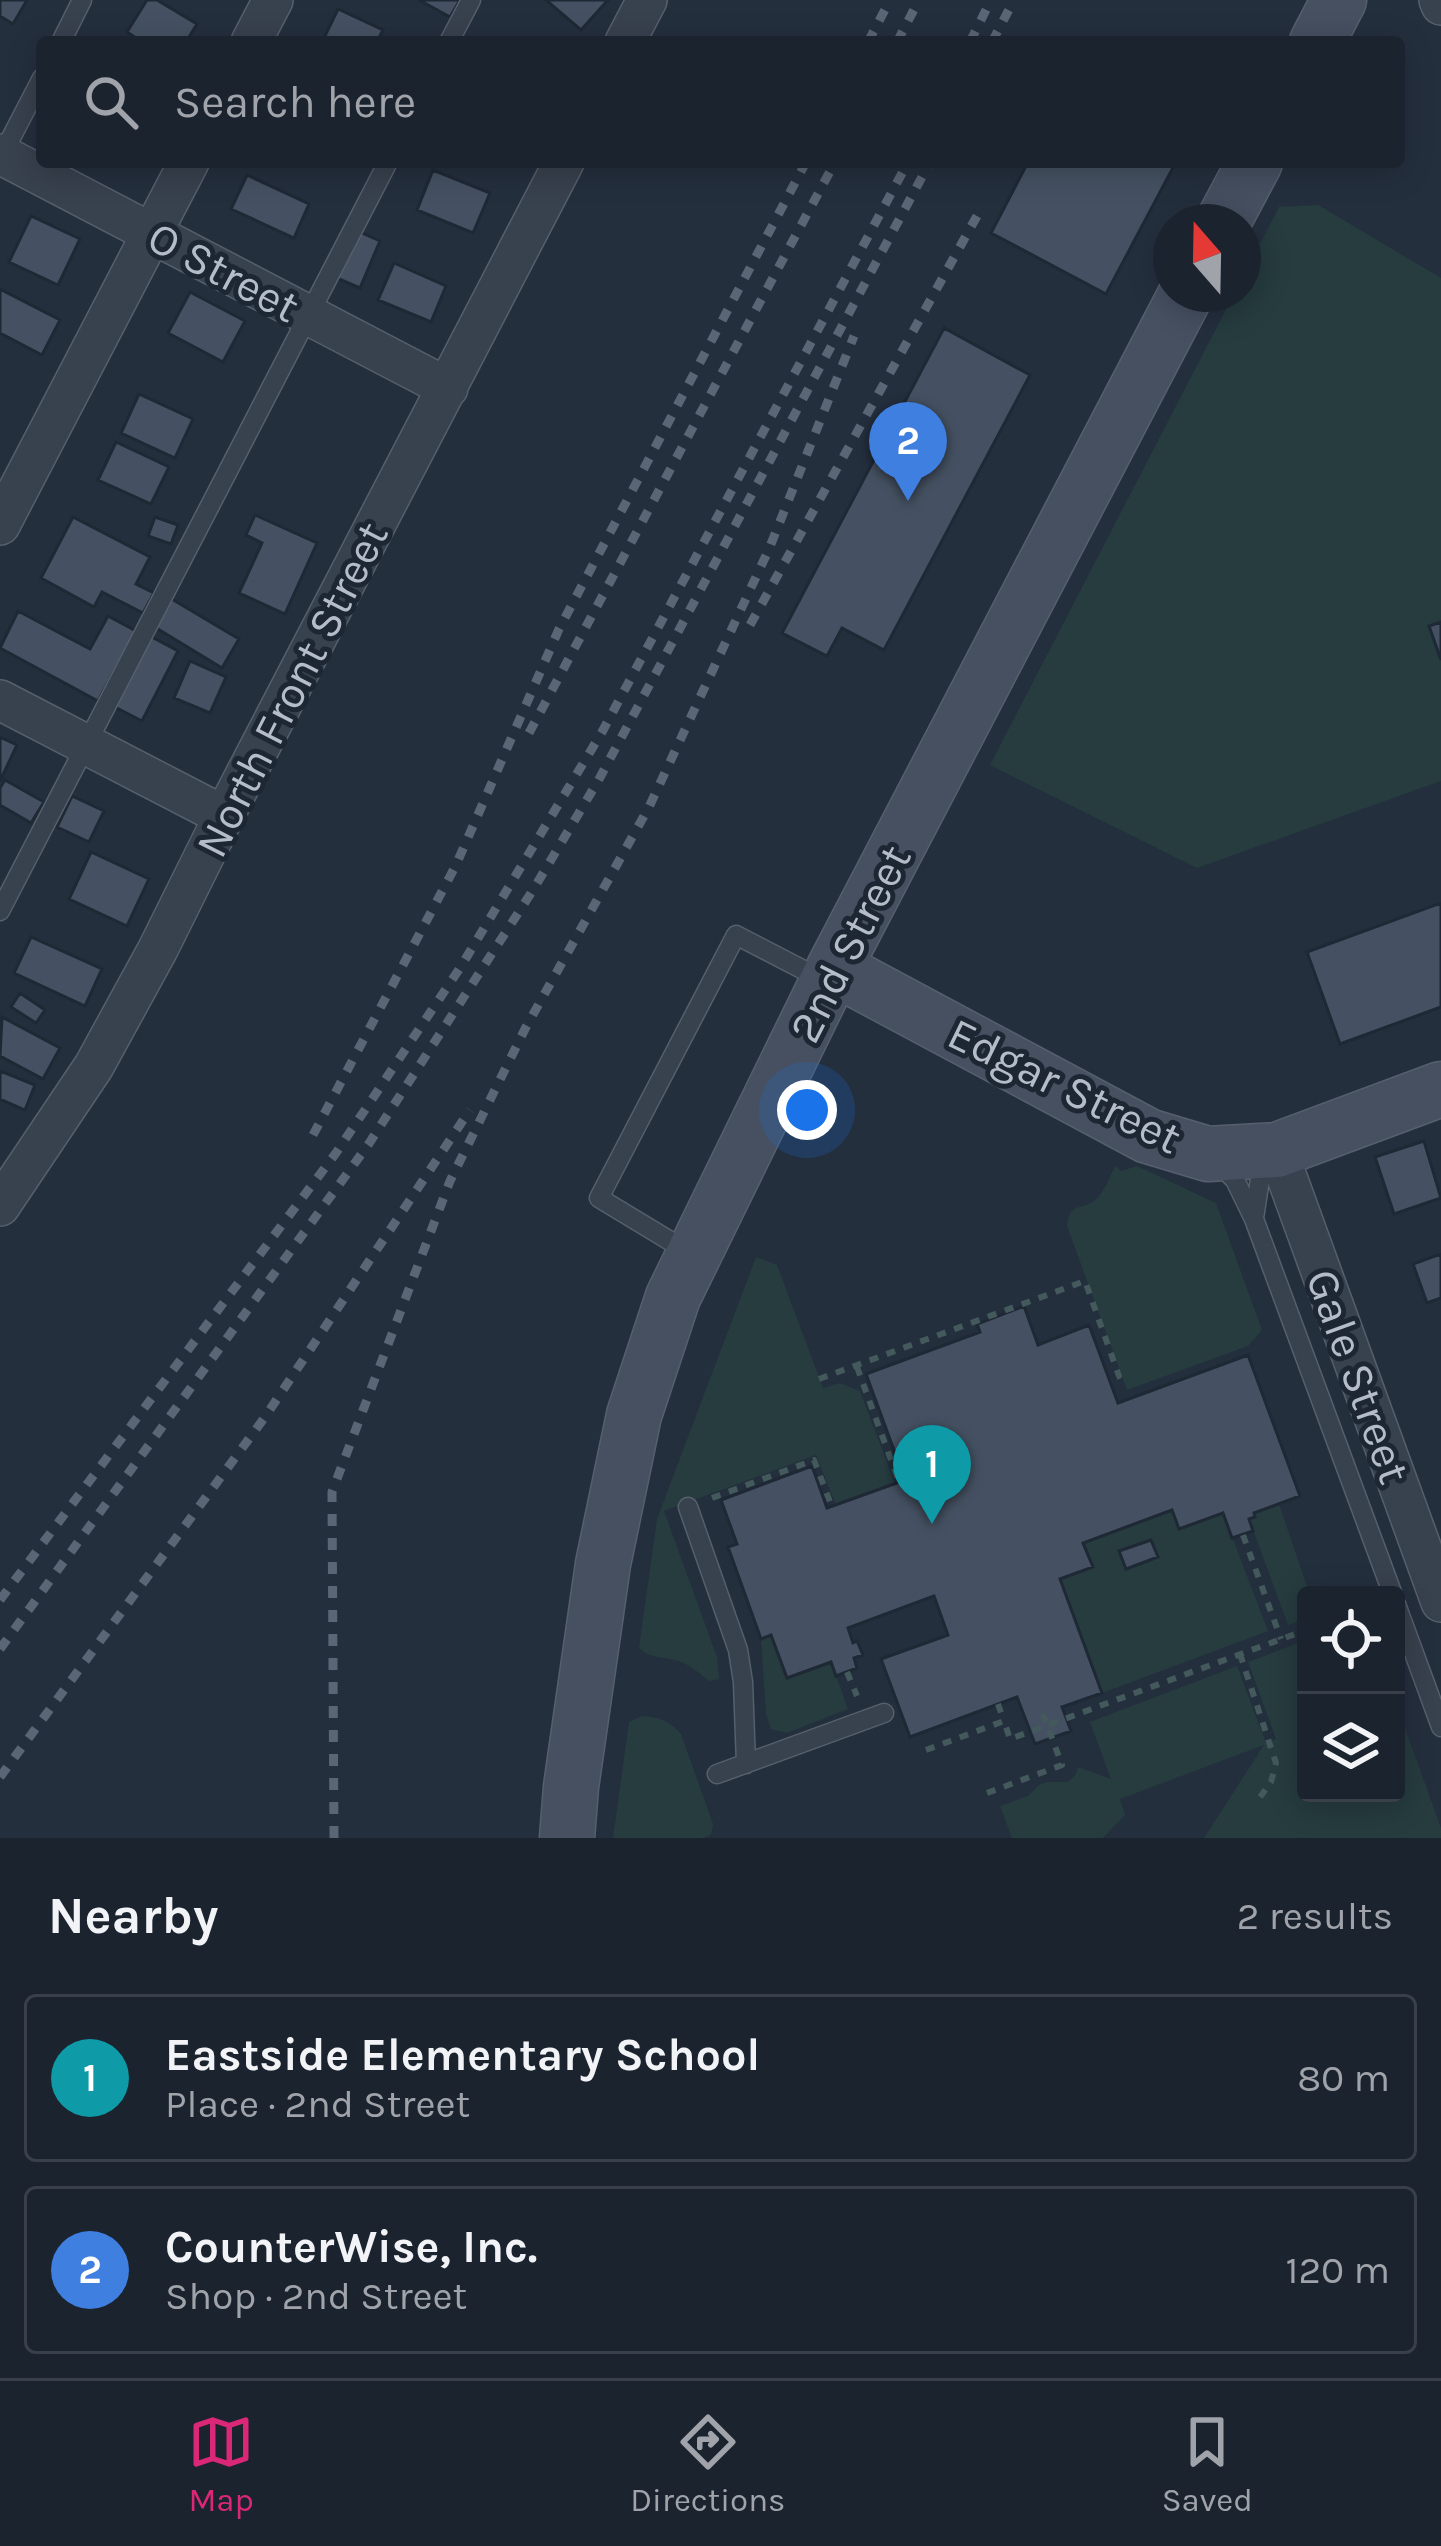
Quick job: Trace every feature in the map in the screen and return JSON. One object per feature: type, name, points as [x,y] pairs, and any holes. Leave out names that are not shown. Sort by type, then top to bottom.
[{"type":"street","points":[[254,36],[273,0]]},
{"type":"street","points":[[628,36],[647,0]]},
{"type":"street","points":[[1320,36],[1339,0]]},
{"type":"street","name":"O Street","points":[[1,156],[448,388]]},
{"type":"street","points":[[0,525],[186,168]]},
{"type":"street","name":"North Front Street","points":[[0,1206],[94,1066],[158,949],[560,168]]},
{"type":"street","points":[[1233,204],[1252,168]]},
{"type":"street","name":"2nd Street","points":[[567,1838],[603,1564],[634,1415],[674,1297],[831,975],[1177,312]]},
{"type":"street","points":[[0,700],[224,816]]},
{"type":"street","name":"Edgar Street","points":[[831,975],[1148,1136],[1208,1154],[1277,1150],[1441,1089]]},
{"type":"street","name":"Gale Street","points":[[1277,1150],[1438,1584]]},
{"type":"lane","points":[[64,36],[82,0]]},
{"type":"lane","points":[[452,36],[471,0]]},
{"type":"lane","points":[[1,156],[36,89]]},
{"type":"lane","points":[[0,911],[385,168]]},
{"type":"lane","points":[[694,1255],[599,1198],[736,935],[831,975]]},
{"type":"lane","points":[[1254,1220],[1260,1179],[1277,1150]]},
{"type":"lane","points":[[1208,1154],[1235,1180],[1254,1220],[1390,1586]]},
{"type":"lane","points":[[688,1508],[739,1650],[746,1764]]},
{"type":"lane","points":[[1405,1628],[1441,1726]]},
{"type":"lane","points":[[717,1774],[884,1713]]},
{"type":"path","points":[[819,1379],[1084,1281],[1119,1376],[1108,1379]]},
{"type":"path","points":[[1093,1337],[1104,1334]]},
{"type":"path","points":[[857,1365],[899,1482]]},
{"type":"path","points":[[688,1508],[814,1460],[832,1507]]},
{"type":"path","points":[[1243,1535],[1281,1639]]},
{"type":"path","points":[[998,1705],[1010,1739],[1297,1633]]},
{"type":"path","points":[[1240,1654],[1276,1763],[1271,1782],[1258,1800]]},
{"type":"path","points":[[987,1793],[1062,1765],[1043,1714]]},
{"type":"path","points":[[926,1750],[1004,1720]]},
{"type":"green space","points":[[1318,205],[1441,278],[1441,781],[1197,868],[990,765],[1225,312],[1261,312],[1261,242],[1279,207]]},
{"type":"green space","points":[[1116,1166],[1121,1171],[1137,1166],[1216,1203],[1262,1330],[1248,1346],[1127,1390],[1067,1226],[1073,1210],[1098,1198]]},
{"type":"green space","points":[[756,1257],[777,1265],[823,1388],[840,1383],[860,1391],[895,1484],[836,1505],[816,1455],[664,1511],[717,1657],[719,1679],[709,1681],[685,1664],[639,1648],[657,1519]]},
{"type":"green space","points":[[1279,1504],[1307,1586],[1297,1586],[1297,1622],[1288,1625],[1249,1519]]},
{"type":"green space","points":[[1172,1510],[1223,1513],[1268,1631],[1102,1693],[1060,1579],[1092,1567],[1083,1543]]},
{"type":"green space","points":[[771,1635],[831,1662],[848,1709],[787,1733],[771,1729],[761,1639]]},
{"type":"green space","points":[[1297,1643],[1297,1802],[1405,1802],[1405,1728],[1441,1838],[1204,1838],[1264,1745],[1120,1799],[1125,1815],[1103,1838],[1012,1838],[1000,1806],[1028,1796],[1047,1782],[1068,1782],[1078,1767],[1111,1779],[1090,1722],[1237,1666],[1266,1743],[1276,1739],[1248,1662]]},
{"type":"green space","points":[[642,1716],[664,1720],[681,1734],[713,1824],[711,1835],[613,1838],[629,1722]]},
{"type":"building","points":[[0,0],[27,0],[13,24],[0,16]]},
{"type":"building","points":[[147,0],[157,0],[197,24],[190,36],[133,36],[127,32]]},
{"type":"building","points":[[419,0],[460,0],[450,17]]},
{"type":"building","points":[[546,0],[608,0],[581,30]]},
{"type":"building","points":[[338,9],[383,30],[380,36],[325,36]]},
{"type":"building","points":[[1025,168],[1173,168],[1106,294],[991,233]]},
{"type":"building","points":[[433,170],[490,193],[473,233],[417,210]]},
{"type":"building","points":[[247,175],[309,204],[294,238],[231,209]]},
{"type":"building","points":[[31,216],[80,239],[58,285],[9,262]]},
{"type":"building","points":[[353,229],[380,241],[360,288],[332,276]]},
{"type":"building","points":[[394,263],[446,286],[431,322],[378,300]]},
{"type":"building","points":[[0,289],[60,320],[42,355],[0,333]]},
{"type":"building","points":[[190,292],[245,321],[223,362],[168,333]]},
{"type":"building","points":[[944,328],[1030,375],[884,650],[842,628],[827,656],[782,633]]},
{"type":"building","points":[[139,394],[193,419],[175,458],[121,433]]},
{"type":"building","points":[[116,442],[169,467],[151,504],[98,480]]},
{"type":"building","points":[[255,515],[317,543],[285,614],[239,593],[262,543],[246,535]]},
{"type":"building","points":[[73,517],[150,557],[136,584],[154,593],[143,613],[102,592],[94,607],[41,578]]},
{"type":"building","points":[[155,517],[178,525],[171,544],[148,536]]},
{"type":"building","points":[[170,598],[239,639],[222,668],[153,626]]},
{"type":"building","points":[[18,611],[90,649],[108,616],[136,631],[98,701],[0,648]]},
{"type":"building","points":[[1441,622],[1441,660],[1429,626]]},
{"type":"building","points":[[148,635],[178,651],[142,721],[111,705]]},
{"type":"building","points":[[190,661],[226,677],[210,713],[174,698]]},
{"type":"building","points":[[0,737],[17,745],[0,781]]},
{"type":"building","points":[[5,780],[44,802],[31,823],[0,805]]},
{"type":"building","points":[[72,796],[104,811],[89,842],[57,827]]},
{"type":"building","points":[[91,852],[149,879],[127,926],[69,899]]},
{"type":"building","points":[[1441,903],[1441,1007],[1340,1044],[1307,952]]},
{"type":"building","points":[[31,937],[102,969],[85,1006],[14,973]]},
{"type":"building","points":[[20,993],[45,1010],[36,1023],[11,1007]]},
{"type":"building","points":[[2,1017],[60,1048],[43,1079],[0,1056]]},
{"type":"building","points":[[0,1071],[35,1085],[25,1110],[0,1099]]},
{"type":"building","points":[[1424,1141],[1441,1198],[1394,1214],[1375,1157]]},
{"type":"building","points":[[1441,1254],[1441,1298],[1427,1303],[1413,1264]]},
{"type":"building","points":[[1024,1306],[1038,1345],[1089,1325],[1118,1403],[1248,1355],[1300,1496],[1254,1513],[1249,1519],[1253,1531],[1232,1538],[1223,1513],[1179,1529],[1172,1510],[1083,1543],[1093,1567],[1060,1579],[1102,1693],[1062,1707],[1071,1731],[1035,1744],[1017,1697],[910,1737],[881,1659],[948,1635],[934,1596],[848,1628],[863,1655],[854,1658],[857,1668],[836,1676],[831,1662],[787,1678],[771,1635],[761,1639],[728,1547],[737,1544],[721,1500],[812,1466],[827,1508],[905,1480],[866,1374],[980,1332],[977,1324]]},
{"type":"building","points":[[1151,1540],[1158,1557],[1126,1569],[1119,1551]]},
{"type":"railway","points":[[871,36],[890,0]]},
{"type":"railway","points":[[900,36],[919,0]]},
{"type":"railway","points":[[973,36],[991,0]]},
{"type":"railway","points":[[995,36],[1014,0]]},
{"type":"railway","points":[[313,1135],[456,865],[559,629],[803,168]]},
{"type":"railway","points":[[529,733],[832,168]]},
{"type":"railway","points":[[0,1600],[336,1153],[460,968],[602,732],[905,168]]},
{"type":"railway","points":[[0,1649],[368,1145],[533,890],[598,781],[927,168]]},
{"type":"railway","points":[[750,625],[977,216]]},
{"type":"railway","points":[[334,1838],[332,1492],[450,1181],[526,1027],[649,807],[769,549],[854,336]]},
{"type":"railway","points":[[0,1777],[265,1417],[470,1110]]},
{"type":"place","name":"CounterWise, Inc.","points":[[908,501]]},
{"type":"place","name":"Eastside Elementary School","points":[[932,1524]]}]
